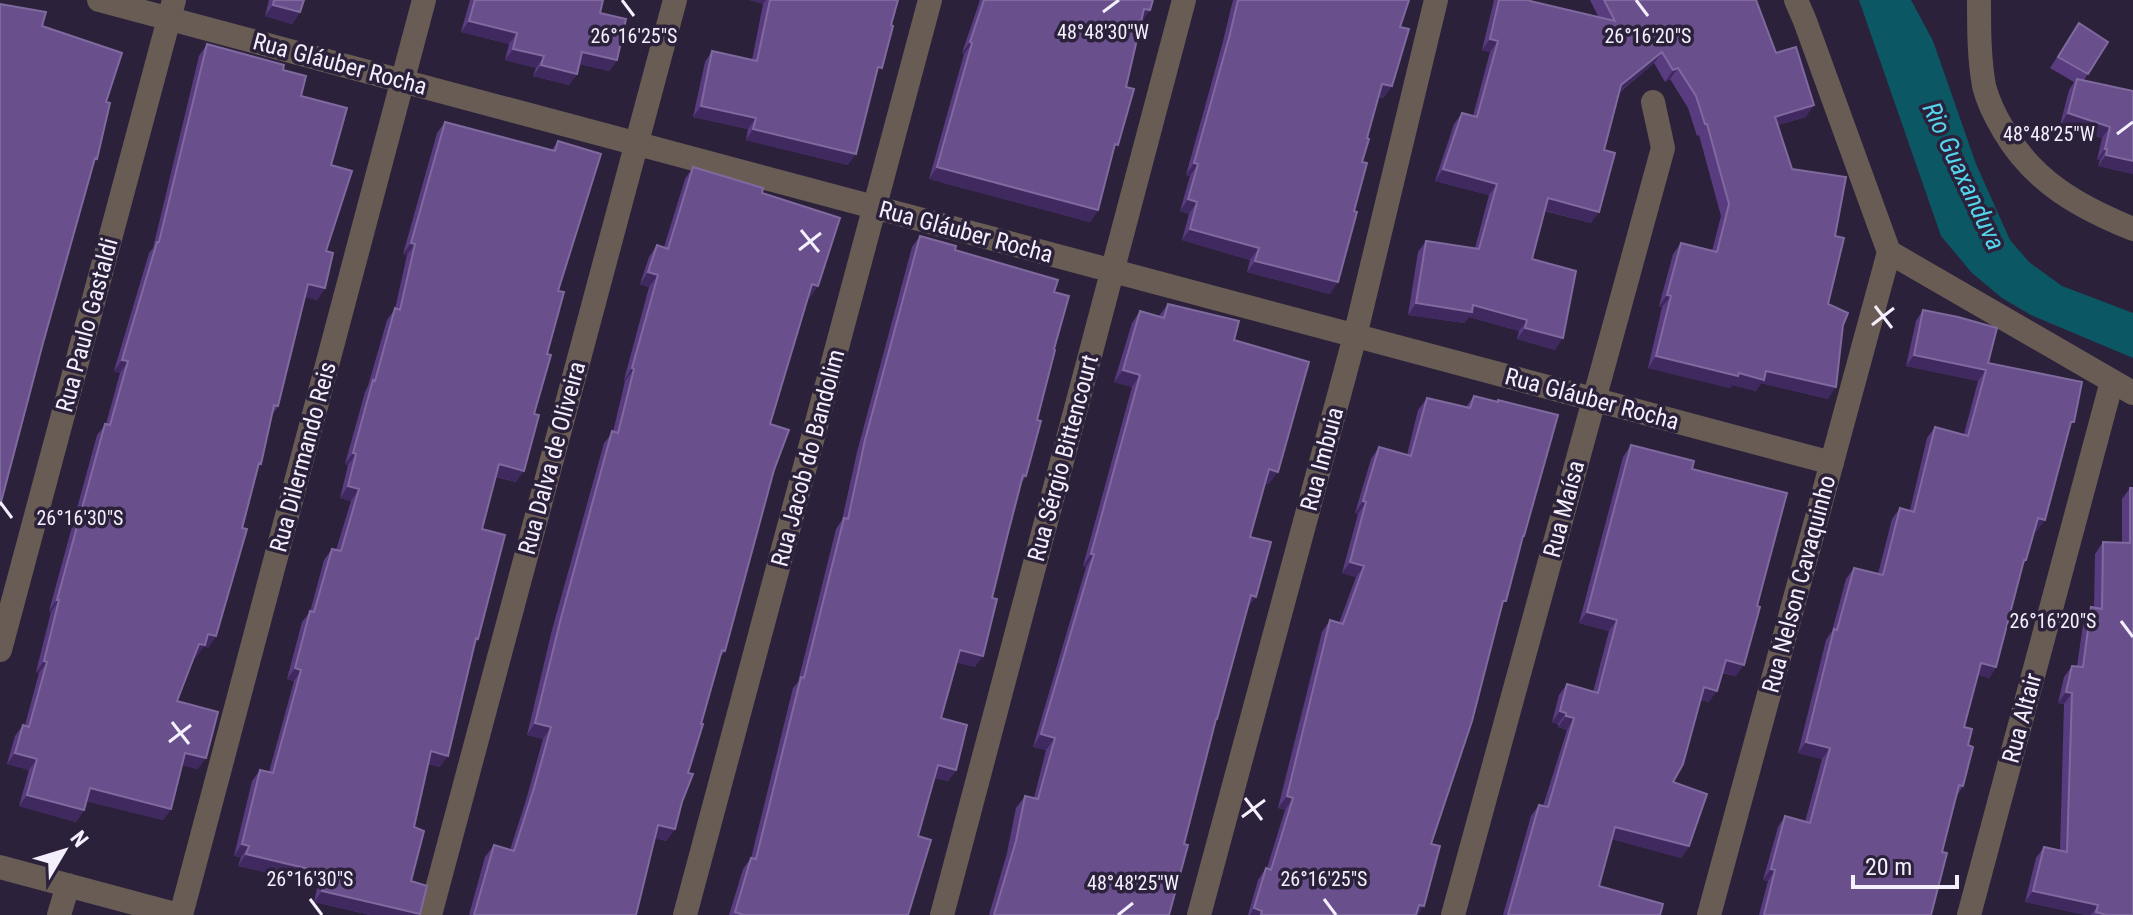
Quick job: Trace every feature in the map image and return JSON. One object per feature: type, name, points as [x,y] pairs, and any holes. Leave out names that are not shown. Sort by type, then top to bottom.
[{"type":"street","name":"Rua Gláuber Rocha","points":[[99,0],[172,9],[402,81],[1832,463]]},
{"type":"street","name":"Rua Dilermando Reis","points":[[180,915],[424,0]]},
{"type":"street","name":"Rua Dalva de Oliveira","points":[[430,915],[675,0]]},
{"type":"street","name":"Rua Jacob do Bandolim","points":[[685,915],[930,0]]},
{"type":"street","name":"Rua Sérgio Bittencourt","points":[[942,915],[1184,0]]},
{"type":"street","name":"Rua Imbuia","points":[[1199,915],[1355,336],[1436,0]]},
{"type":"street","points":[[1796,0],[1889,252],[2133,393]]},
{"type":"street","points":[[1979,0],[1985,87],[1993,112],[2010,142],[2028,165],[2061,192],[2133,229]]},
{"type":"street","name":"Rua Paulo Gastaldi","points":[[0,650],[172,9]]},
{"type":"street","name":"Rua Maísa","points":[[1453,915],[1663,148],[1653,102]]},
{"type":"street","name":"Rua Nelson Cavaquinho","points":[[1709,915],[1889,252]]},
{"type":"street","name":"Rua Altair","points":[[1969,915],[2112,381]]},
{"type":"street","points":[[0,867],[180,915]]},
{"type":"street","points":[[59,915],[68,885]]},
{"type":"water","name":"Rio Guaxanduva","points":[[1859,0],[1911,0],[1933,41],[1976,164],[2010,240],[2029,262],[2062,286],[2133,313],[2133,358],[2031,315],[2002,298],[1972,273],[1941,236]]},
{"type":"building","points":[[274,0],[304,0],[300,12],[273,5]]},
{"type":"building","points":[[475,0],[603,0],[600,13],[626,19],[617,60],[582,52],[577,74],[541,65],[544,56],[513,49],[517,33],[469,21]]},
{"type":"building","points":[[770,0],[898,0],[882,68],[878,67],[856,154],[753,129],[756,118],[701,106],[712,51],[757,61]]},
{"type":"building","points":[[984,0],[1153,0],[1150,10],[1144,9],[1126,87],[1134,89],[1118,145],[1115,144],[1098,210],[937,167]]},
{"type":"building","points":[[1238,0],[1409,0],[1400,27],[1409,29],[1392,86],[1382,84],[1362,162],[1367,163],[1354,211],[1357,212],[1338,282],[1255,261],[1259,248],[1190,229],[1197,202],[1188,199],[1198,164],[1194,163]]},
{"type":"building","points":[[1499,0],[1530,0],[1615,21],[1604,0],[1756,0],[1776,53],[1796,47],[1814,105],[1775,117],[1792,169],[1846,177],[1835,236],[1844,238],[1828,304],[1848,313],[1843,325],[1836,387],[1766,371],[1764,380],[1739,373],[1738,376],[1656,356],[1671,296],[1667,295],[1681,243],[1717,252],[1729,204],[1696,96],[1678,68],[1673,70],[1662,52],[1621,85],[1604,150],[1615,153],[1599,212],[1548,198],[1532,259],[1576,271],[1563,338],[1525,328],[1527,320],[1473,305],[1472,312],[1416,303],[1426,241],[1479,249],[1497,184],[1443,169],[1462,113],[1477,117],[1498,41],[1490,39]]},
{"type":"building","points":[[0,4],[46,12],[42,26],[122,53],[106,102],[110,103],[97,159],[43,343],[0,506]]},
{"type":"building","points":[[2079,23],[2108,42],[2088,74],[2058,57]]},
{"type":"building","points":[[207,44],[284,65],[283,70],[306,76],[301,96],[347,108],[331,165],[352,171],[326,251],[333,253],[325,288],[308,284],[278,406],[274,405],[242,528],[247,529],[216,636],[208,634],[205,645],[199,644],[177,701],[218,712],[206,758],[185,753],[171,809],[90,788],[84,810],[27,795],[37,759],[15,753],[23,725],[29,727],[47,662],[44,661],[57,600],[105,424],[110,425],[128,361],[122,360],[159,242]]},
{"type":"building","points":[[2077,79],[2133,91],[2133,161],[2106,155],[2110,127],[2068,113]]},
{"type":"building","points":[[445,122],[555,151],[558,141],[601,154],[558,291],[564,292],[547,354],[551,355],[534,414],[539,415],[524,471],[499,464],[482,529],[505,535],[448,756],[431,751],[414,827],[424,831],[411,881],[427,886],[420,914],[322,891],[326,873],[246,854],[249,846],[242,844],[260,770],[273,773],[301,670],[295,668],[310,611],[314,612],[332,549],[341,551],[359,489],[348,486],[356,454],[353,453],[395,308],[400,310],[415,244],[411,243]]},
{"type":"building","points":[[693,167],[763,188],[762,193],[840,218],[818,286],[812,284],[770,424],[789,430],[774,470],[725,651],[722,650],[701,724],[688,773],[693,774],[675,829],[658,825],[636,915],[474,915],[494,845],[514,851],[534,788],[551,727],[535,723],[612,431],[618,433],[658,275],[648,272],[657,245],[668,249]]},
{"type":"building","points":[[920,236],[956,246],[955,250],[1058,280],[1054,292],[1069,296],[1037,420],[1041,421],[1026,476],[1023,475],[992,598],[997,599],[983,656],[960,650],[941,718],[967,725],[956,770],[938,765],[918,836],[931,840],[908,915],[744,915],[735,912],[751,858],[756,859],[801,677],[804,678],[844,518],[848,519],[865,440]]},
{"type":"building","points":[[1168,304],[1239,321],[1234,340],[1309,362],[1278,472],[1269,469],[1250,537],[1271,542],[1256,597],[1251,595],[1216,719],[1169,915],[994,915],[1016,841],[1025,796],[1038,799],[1055,738],[1041,734],[1094,554],[1091,554],[1140,375],[1123,370],[1140,311],[1164,318]]},
{"type":"building","points":[[1923,310],[1997,328],[1988,363],[2082,382],[2074,422],[2071,422],[2045,520],[2038,518],[2024,560],[1996,667],[1981,663],[1964,727],[1972,729],[1968,745],[1973,747],[1963,786],[1959,785],[1942,852],[1947,853],[1931,915],[1764,915],[1775,870],[1771,869],[1785,816],[1810,823],[1830,748],[1806,742],[1834,629],[1837,630],[1854,568],[1883,575],[1900,508],[1914,512],[1935,427],[1968,436],[1986,370],[1914,355]]},
{"type":"building","points":[[1474,396],[1558,415],[1506,601],[1503,601],[1472,721],[1431,844],[1440,846],[1424,906],[1419,905],[1416,915],[1261,915],[1262,911],[1254,908],[1266,868],[1271,870],[1293,798],[1287,796],[1330,620],[1343,624],[1364,566],[1350,562],[1379,447],[1411,456],[1427,398],[1470,408]]},
{"type":"building","points":[[1631,445],[1694,461],[1692,469],[1787,493],[1757,606],[1760,607],[1744,665],[1726,660],[1717,691],[1704,687],[1683,764],[1673,782],[1707,794],[1689,846],[1615,827],[1599,886],[1663,904],[1660,915],[1508,915],[1539,805],[1548,807],[1574,718],[1560,711],[1567,684],[1598,693],[1617,620],[1587,612]]},
{"type":"building","points":[[2130,488],[2133,488],[2133,915],[2107,915],[2096,912],[2098,905],[2033,891],[2044,847],[2067,852],[2072,693],[2066,692],[2072,666],[2083,667],[2091,607],[2102,609],[2103,542],[2130,543]]}]
